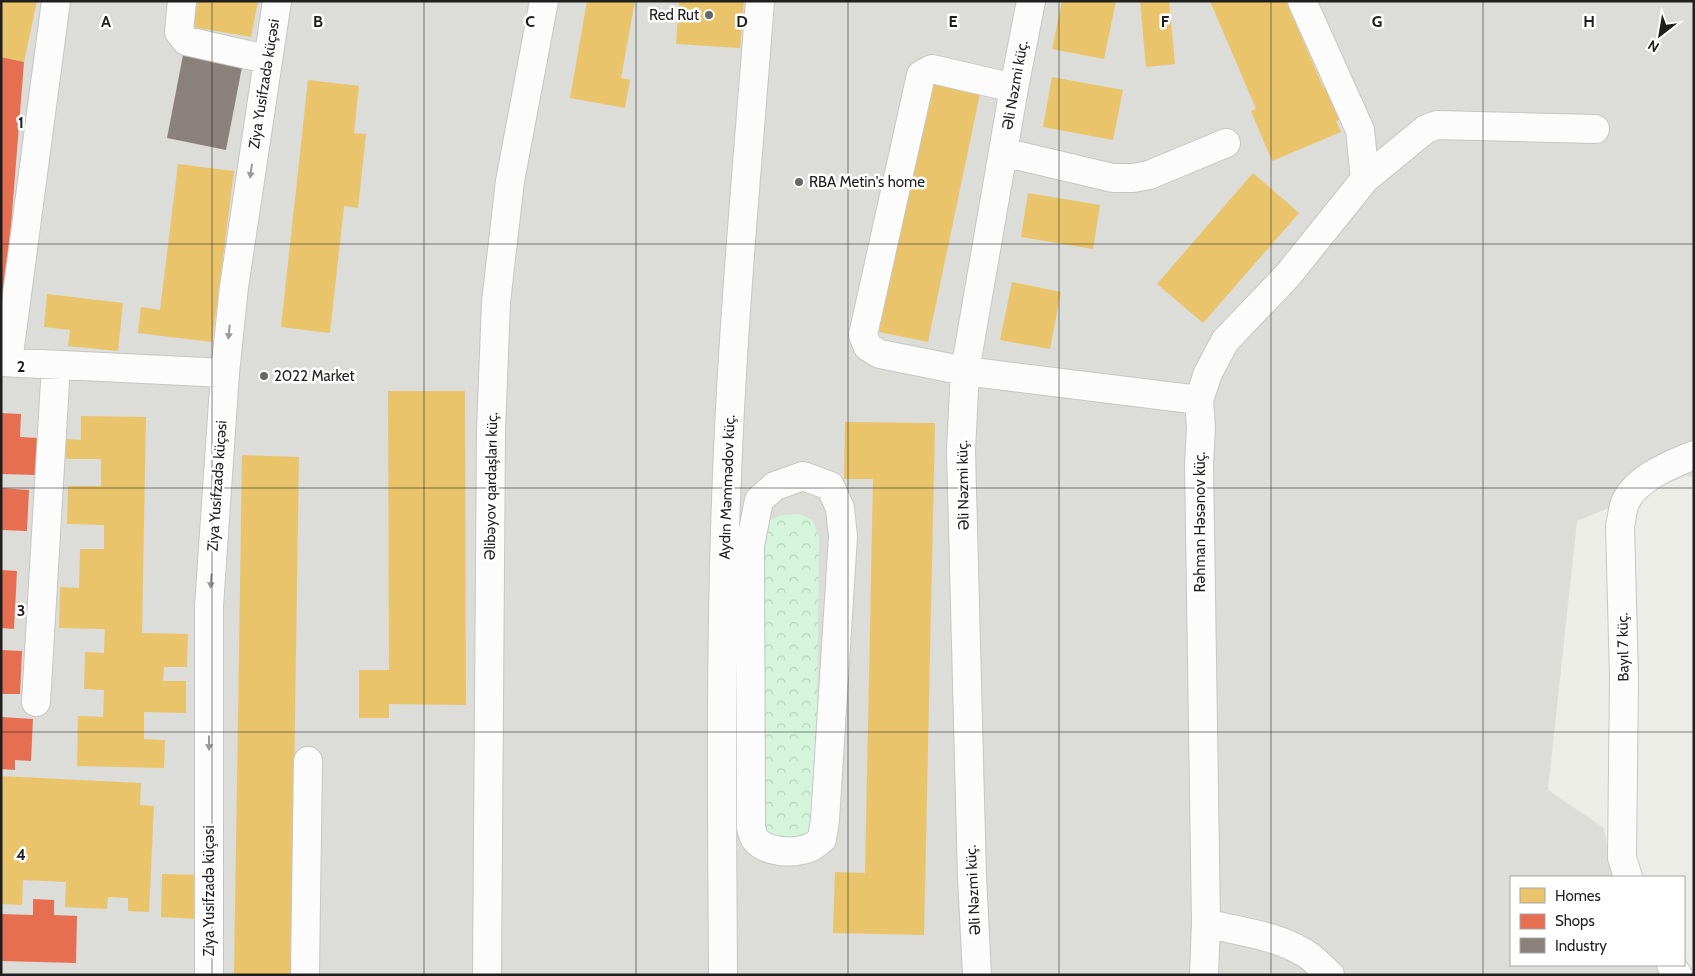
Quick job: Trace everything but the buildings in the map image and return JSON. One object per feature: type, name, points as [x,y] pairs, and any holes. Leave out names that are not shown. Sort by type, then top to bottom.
[{"type":"street","points":[[56,1],[5,362],[225,374]]},
{"type":"street","points":[[182,1],[179,32],[186,41],[267,59]]},
{"type":"street","name":"Ziya Yusifzadə küçəsi","points":[[209,975],[209,606],[225,374],[234,287],[276,1]]},
{"type":"street","name":"Əlibəyov qardaşları küç.","points":[[487,975],[491,430],[496,302],[510,181],[544,1]]},
{"type":"street","name":"Aydın Məmmədov küç.","points":[[723,975],[721,696],[726,475],[760,1]]},
{"type":"street","name":"Əli Nəzmi küç.","points":[[978,975],[972,877],[961,450],[965,372],[1031,1]]},
{"type":"street","points":[[1302,1],[1360,130],[1366,179]]},
{"type":"street","points":[[1014,88],[932,70],[921,75],[863,335],[868,346],[880,354],[965,372],[1199,400]]},
{"type":"street","name":"Rəhman Həsənov küç.","points":[[1204,975],[1206,923],[1199,464],[1201,428],[1199,400],[1208,373],[1225,341],[1288,275],[1366,179],[1426,129],[1437,125],[1595,128]]},
{"type":"street","points":[[1003,152],[1113,178],[1132,178],[1149,175],[1226,144]]},
{"type":"street","points":[[36,702],[56,365]]},
{"type":"street","name":"Bayıl 7 küç.","points":[[1628,876],[1622,858],[1624,678],[1620,526],[1624,504],[1633,488],[1667,466],[1694,455]]},
{"type":"street","points":[[803,476],[830,486],[840,508],[843,536],[826,820],[822,839],[810,848],[792,852],[778,851],[763,846],[755,839],[751,828],[751,696],[750,546],[759,500],[776,486],[803,476]]},
{"type":"street","points":[[721,696],[751,696]]},
{"type":"street","points":[[305,975],[308,761]]},
{"type":"street","points":[[1206,923],[1239,932],[1255,933],[1270,937],[1304,952],[1330,975]]},
{"type":"shaded area","points":[[1,1],[1694,1],[1694,477],[1686,476],[1577,521],[1548,790],[1604,828],[1613,876],[1510,876],[1510,966],[1658,966],[1662,975],[1,975]]},
{"type":"green space","points":[[799,514],[813,520],[819,538],[816,827],[811,839],[779,848],[760,827],[763,538],[768,521],[781,515]]},
{"type":"place","name":"Red Rut","points":[[709,15]]},
{"type":"place","name":"RBA Metin's home","points":[[799,182]]},
{"type":"place","name":"2022 Market","points":[[264,376]]}]
